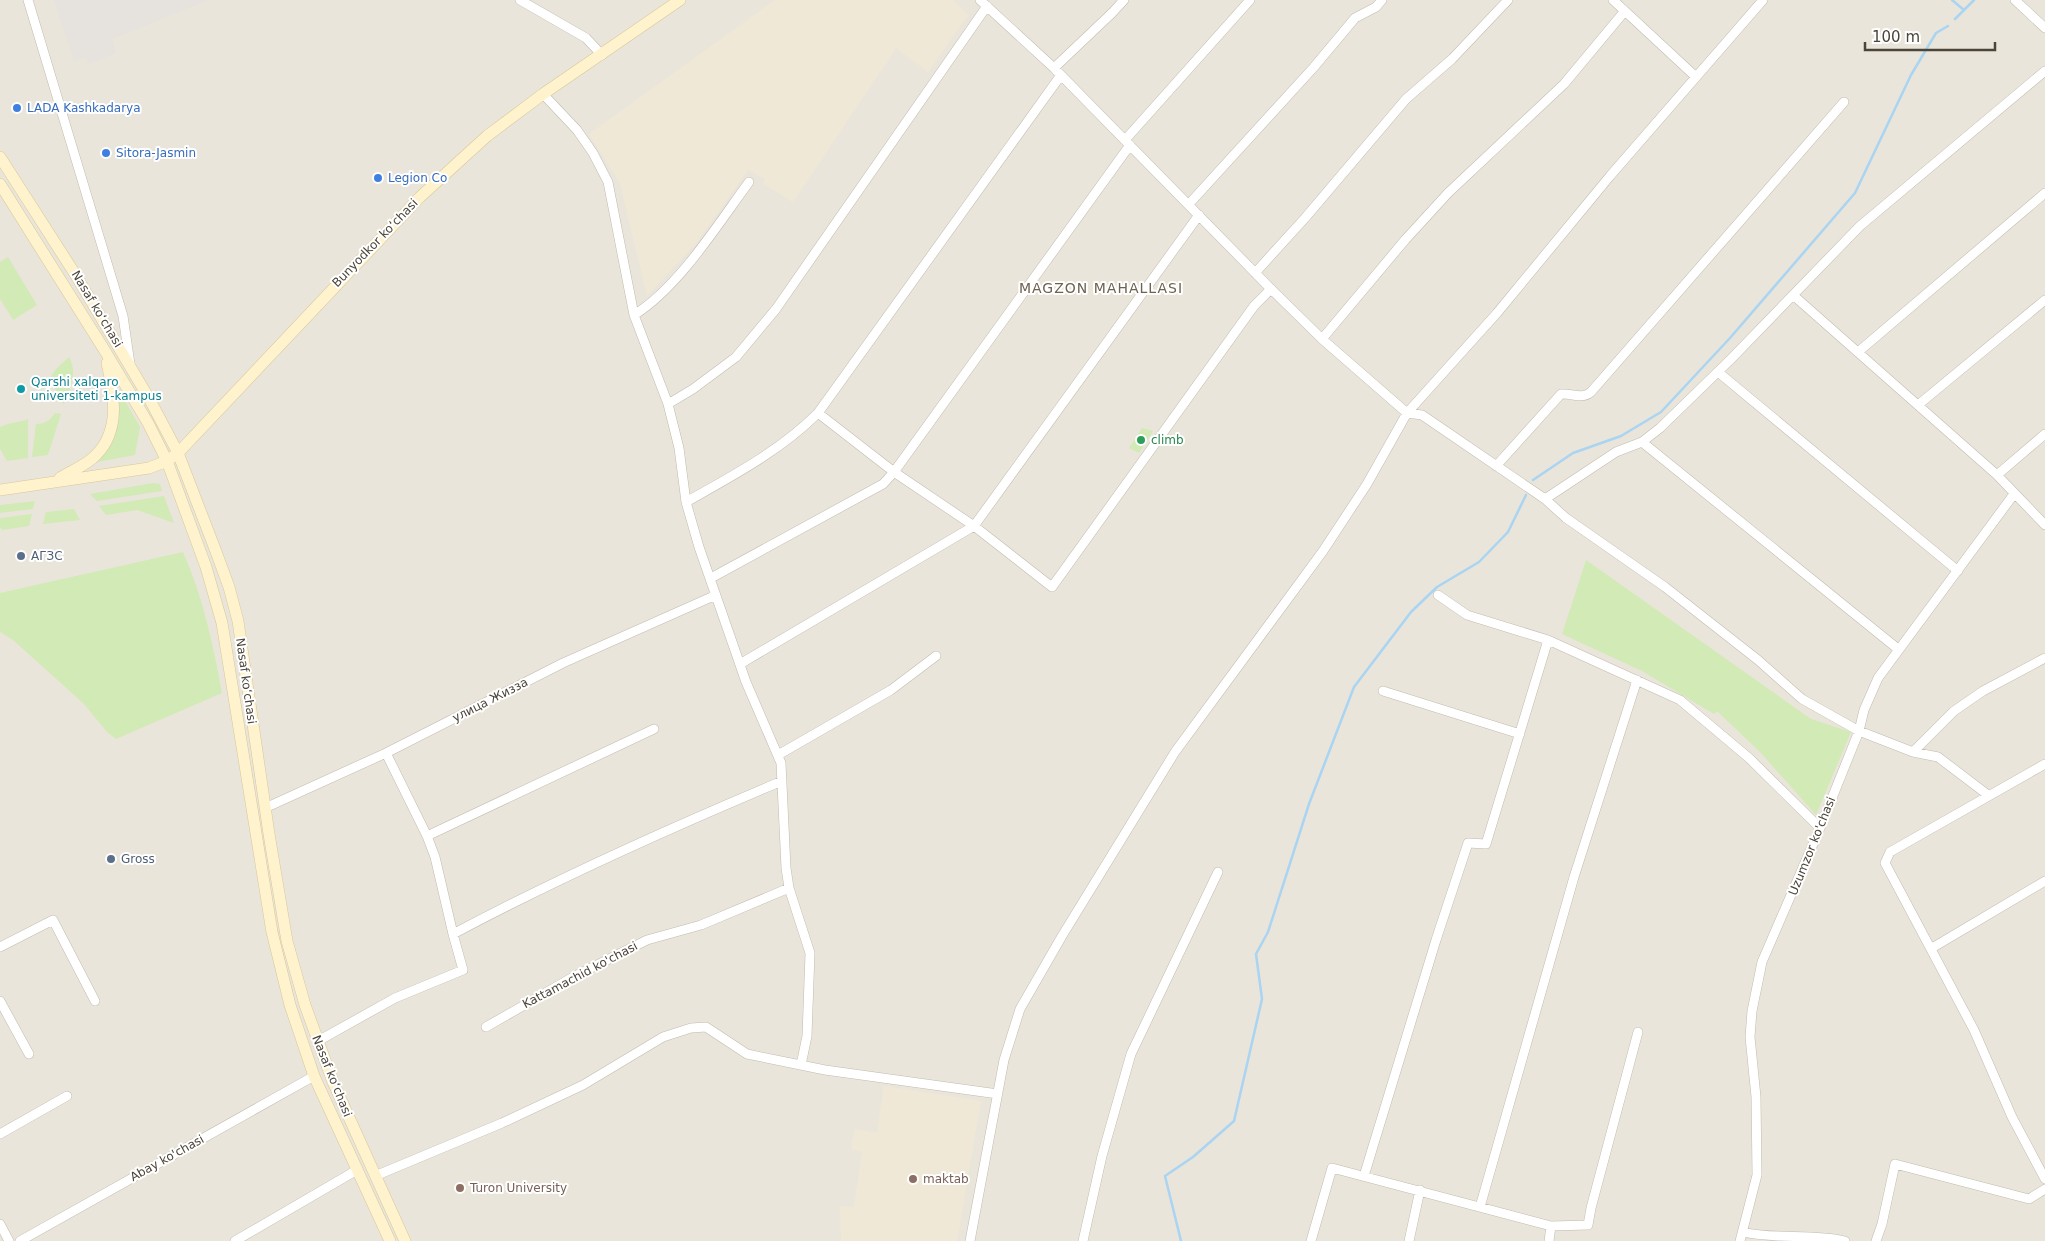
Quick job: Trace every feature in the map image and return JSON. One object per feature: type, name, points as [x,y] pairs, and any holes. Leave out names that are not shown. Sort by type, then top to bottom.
[{"type":"main road","name":"Bunyodkor koʻchasi","points":[[0,490],[148,468],[167,461],[178,453],[420,197],[487,136],[680,0]]},
{"type":"main road","name":"Nasaf ko‘chasi","points":[[0,156],[130,364],[178,453],[229,586],[238,621],[286,941],[305,1005],[334,1082],[405,1241]]},
{"type":"main road","name":"Nasaf ko‘chasi","points":[[0,184],[105,351],[148,423],[167,461],[206,567],[222,623],[272,932],[290,1005],[314,1076],[390,1241]]},
{"type":"main road","points":[[55,481],[96,456],[110,436],[115,417],[111,378],[105,351]]},
{"type":"street","points":[[28,0],[123,316],[130,364]]},
{"type":"street","points":[[520,0],[586,38],[602,55]]},
{"type":"street","points":[[686,502],[755,463],[804,427],[818,413],[1058,72],[1124,0]]},
{"type":"street","points":[[711,578],[883,484],[894,472],[1127,143],[1250,0]]},
{"type":"street","points":[[1189,204],[1314,67],[1355,18],[1376,7],[1382,0]]},
{"type":"street","points":[[1255,273],[1305,218],[1406,99],[1452,59],[1508,0]]},
{"type":"street","points":[[1613,0],[1696,78]]},
{"type":"street","points":[[970,1241],[1004,1060],[1020,1009],[1062,936],[1176,752],[1323,551],[1367,484],[1407,412],[1497,313],[1610,176],[1762,0]]},
{"type":"street","points":[[2015,0],[2045,28]]},
{"type":"street","points":[[668,404],[693,389],[736,357],[776,309],[984,3],[1058,72],[1322,339],[1407,412],[1422,415],[1545,499],[1566,518],[1665,586],[1758,660],[1802,699],[1858,731],[1913,752],[1938,758],[1988,795]]},
{"type":"street","points":[[1322,339],[1405,240],[1448,193],[1564,84],[1624,12]]},
{"type":"street","points":[[1545,499],[1616,452],[1642,442],[1660,428],[1718,372],[1860,226],[2045,71]]},
{"type":"street","points":[[544,94],[577,130],[593,153],[608,182],[634,314],[668,404],[680,448],[686,502],[699,547],[740,664],[782,763],[786,868],[789,888],[810,953],[808,1036],[801,1065]]},
{"type":"street","points":[[1496,466],[1562,394],[1580,397],[1586,396],[1591,392],[1844,102]]},
{"type":"street","points":[[634,314],[649,305],[697,254],[749,182]]},
{"type":"street","points":[[1858,352],[2045,193]]},
{"type":"street","points":[[740,664],[974,526],[1199,215]]},
{"type":"street","points":[[818,413],[894,472],[974,526],[1052,586],[1254,306],[1271,289]]},
{"type":"street","points":[[1793,295],[1997,475],[2045,525]]},
{"type":"street","points":[[1918,405],[2045,300]]},
{"type":"street","points":[[1718,372],[1958,571]]},
{"type":"street","points":[[1997,475],[2045,434]]},
{"type":"street","points":[[1642,442],[1898,649]]},
{"type":"street","name":"Uzumzor ko'chasi","points":[[1742,1237],[1756,1175],[1756,1097],[1750,1037],[1752,1012],[1762,962],[1820,828],[1858,731],[1864,710],[1878,678],[2014,494]]},
{"type":"street","name":"улица Жизза","points":[[265,808],[386,753],[563,663],[716,595]]},
{"type":"street","points":[[1438,596],[1467,615],[1548,640],[1680,700],[1749,758],[1820,828]]},
{"type":"street","points":[[1364,1176],[1436,940],[1468,843],[1486,844],[1548,640]]},
{"type":"street","points":[[778,755],[891,690],[936,656]]},
{"type":"street","points":[[1913,752],[1954,711],[1983,691],[2045,658]]},
{"type":"street","points":[[1480,1207],[1574,877],[1637,680]]},
{"type":"street","points":[[1383,691],[1520,734]]},
{"type":"street","points":[[427,836],[654,729]]},
{"type":"street","points":[[318,1041],[395,998],[463,970],[435,857],[427,836],[386,753]]},
{"type":"street","points":[[2045,764],[1890,852],[1884,863],[1932,948],[1974,1030],[2012,1117],[2045,1179]]},
{"type":"street","points":[[453,934],[529,894],[642,840],[782,781]]},
{"type":"street","points":[[1083,1241],[1102,1156],[1131,1054],[1218,872]]},
{"type":"street","points":[[1932,948],[2045,881]]},
{"type":"street","name":"Kattamachid ko'chasi","points":[[486,1027],[575,976],[647,940],[700,925],[789,888]]},
{"type":"street","points":[[0,946],[53,920],[95,1001]]},
{"type":"street","points":[[0,1001],[29,1054]]},
{"type":"street","points":[[375,1176],[502,1124],[583,1085],[663,1037],[691,1028],[706,1026],[747,1054],[801,1065],[998,1094]]},
{"type":"street","points":[[1311,1241],[1332,1168],[1551,1226],[1588,1224],[1638,1032]]},
{"type":"street","name":"Abay ko'chasi","points":[[20,1241],[314,1076]]},
{"type":"street","points":[[0,1134],[67,1096]]},
{"type":"street","points":[[1876,1241],[1882,1224],[1895,1164],[2029,1199],[2045,1189]]},
{"type":"street","points":[[235,1241],[357,1170]]},
{"type":"street","points":[[1410,1241],[1420,1190]]},
{"type":"street","points":[[0,1224],[9,1241]]},
{"type":"street","points":[[1549,1241],[1551,1226]]},
{"type":"street","points":[[1742,1237],[1802,1236],[1845,1241]]},
{"type":"shaded area","points":[[0,0],[2045,0],[2045,1241],[0,1241]]},
{"type":"shaded area","points":[[54,0],[208,0],[112,39],[116,53],[88,64],[86,58],[74,61]]},
{"type":"shaded area","points":[[775,0],[953,0],[968,15],[928,72],[896,48],[793,202],[764,184],[765,179],[748,170],[697,242],[647,296],[620,183],[589,134]]},
{"type":"shaded area","name":"maktab","points":[[884,1086],[981,1101],[957,1241],[841,1241],[840,1206],[854,1207],[862,1152],[851,1149],[855,1129],[877,1133]]},
{"type":"green space","points":[[8,257],[37,305],[13,320],[0,299],[0,262]]},
{"type":"green space","points":[[69,357],[72,363],[73,375],[64,404],[60,401],[53,385],[48,381],[56,369]]},
{"type":"green space","points":[[117,387],[140,427],[135,455],[92,463],[105,451]]},
{"type":"green space","points":[[55,413],[61,414],[48,455],[32,457],[36,424],[47,422]]},
{"type":"green space","points":[[28,419],[28,458],[7,461],[0,449],[0,427]]},
{"type":"green space","name":"climb","points":[[1142,428],[1153,431],[1139,453],[1129,448]]},
{"type":"green space","points":[[153,483],[160,484],[162,491],[97,501],[90,494]]},
{"type":"green space","points":[[164,496],[174,523],[137,510],[106,515],[99,506]]},
{"type":"green space","points":[[35,501],[33,509],[0,513],[0,505]]},
{"type":"green space","points":[[74,509],[80,520],[43,524],[46,512]]},
{"type":"green space","points":[[32,514],[29,526],[2,530],[0,527],[0,518]]},
{"type":"green space","points":[[183,552],[207,621],[222,693],[116,739],[107,732],[84,704],[13,640],[0,632],[0,593]]},
{"type":"green space","points":[[1586,560],[1811,719],[1851,732],[1816,815],[1760,752],[1717,711],[1714,714],[1642,671],[1562,634]]},
{"type":"waterway","points":[[1952,0],[1964,10]]},
{"type":"waterway","points":[[1955,19],[1974,0]]},
{"type":"waterway","points":[[1533,480],[1573,453],[1621,436],[1661,412],[1730,338],[1855,193],[1911,75],[1936,33],[1948,26]]},
{"type":"waterway","points":[[1181,1241],[1165,1176],[1193,1157],[1234,1121],[1262,999],[1256,954],[1268,932],[1309,804],[1354,687],[1411,612],[1437,587],[1479,562],[1508,532],[1526,495]]},
{"type":"place","name":"LADA Kashkadarya","points":[[17,108]]},
{"type":"place","name":"Sitora-Jasmin","points":[[106,153]]},
{"type":"place","name":"Legion Co","points":[[378,178]]},
{"type":"place","name":"Qarshi xalqaro universiteti 1-kampus","points":[[21,389]]},
{"type":"place","name":"climb","points":[[1141,440]]},
{"type":"place","name":"АГЗС","points":[[21,556]]},
{"type":"place","name":"Gross","points":[[111,859]]},
{"type":"place","name":"maktab","points":[[913,1179]]},
{"type":"place","name":"Turon University","points":[[460,1188]]},
{"type":"district","name":"MAGZON MAHALLASI","points":[[1101,288]]}]
